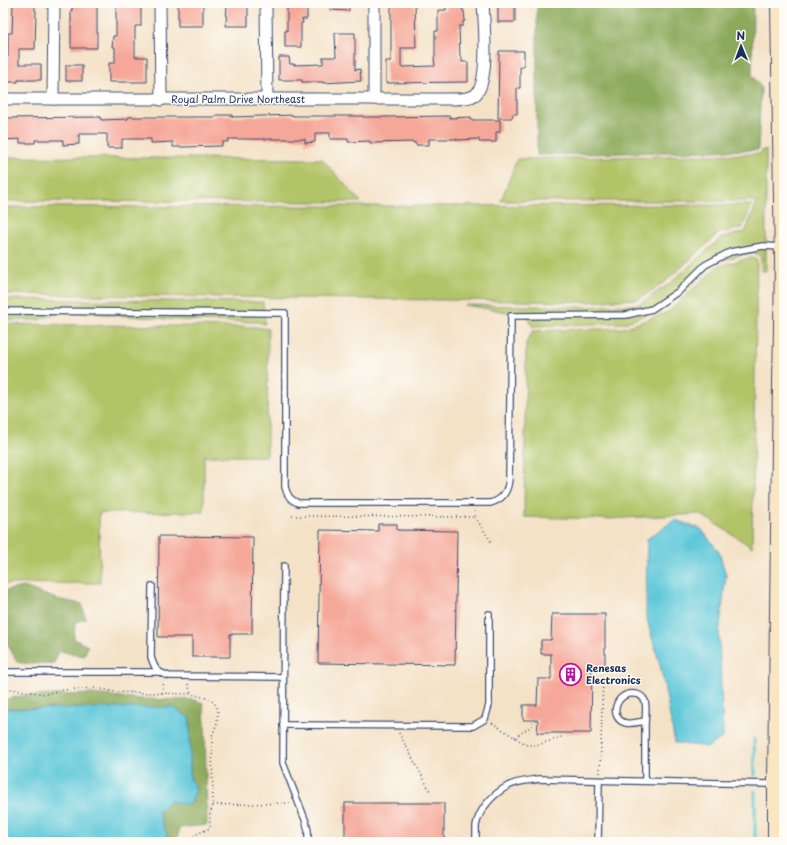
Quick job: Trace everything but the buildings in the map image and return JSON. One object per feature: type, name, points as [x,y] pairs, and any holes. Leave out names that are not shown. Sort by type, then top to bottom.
[{"type":"main road","points":[[776,842],[780,784],[783,247],[779,3]]},
{"type":"street","points":[[53,99],[54,3]]},
{"type":"street","points":[[160,3],[161,100]]},
{"type":"street","points":[[266,3],[267,99]]},
{"type":"street","points":[[374,3],[374,99]]},
{"type":"street","name":"Royal Palm Drive Northeast","points":[[3,99],[161,100],[464,98],[474,96],[479,90],[483,81],[485,61],[483,3]]},
{"type":"lane","points":[[3,311],[285,313],[285,487],[286,493],[293,501],[298,503],[490,504],[503,496],[508,486],[509,478],[511,316],[626,316],[652,309],[680,291],[705,265],[730,252],[763,246],[783,247]]},
{"type":"lane","points":[[284,566],[283,764],[306,822],[308,842]]},
{"type":"lane","points":[[152,586],[151,657],[153,665],[162,673],[169,676],[283,677]]},
{"type":"lane","points":[[283,725],[473,726],[485,719],[489,706],[489,614]]},
{"type":"lane","points":[[3,672],[162,673]]},
{"type":"lane","points":[[645,721],[625,723],[619,719],[616,714],[618,700],[628,694],[638,694],[643,698],[646,708],[645,781]]},
{"type":"lane","points":[[476,842],[476,826],[482,810],[492,798],[508,786],[523,781],[538,779],[780,784]]},
{"type":"lane","points":[[598,842],[600,781]]},
{"type":"path","points":[[475,504],[475,517],[492,543]]},
{"type":"path","points":[[292,516],[475,517]]},
{"type":"path","points":[[162,673],[162,693]]},
{"type":"path","points":[[184,676],[191,694]]},
{"type":"path","points":[[600,781],[603,678]]},
{"type":"path","points":[[3,691],[11,689],[44,694],[60,690],[97,688],[116,692],[191,694],[210,699],[215,704],[218,711],[217,723],[212,736],[213,805],[210,814],[210,828],[185,842]]},
{"type":"path","points":[[485,719],[527,745],[538,745],[564,736]]},
{"type":"path","points":[[514,737],[532,726],[533,722]]},
{"type":"path","points":[[396,726],[430,791]]},
{"type":"path","points":[[213,805],[298,802]]},
{"type":"green space","points":[[537,3],[753,3],[752,75],[761,87],[758,150],[537,155]]},
{"type":"green space","points":[[762,150],[766,150],[766,271],[761,271],[761,259],[757,254],[749,253],[717,262],[666,307],[624,323],[532,326],[527,315],[464,305],[585,307],[639,304],[669,284],[721,238],[744,232],[756,204],[751,201],[501,201],[517,159],[761,154]]},
{"type":"green space","points":[[3,157],[322,159],[361,202],[3,201]]},
{"type":"green space","points":[[752,205],[742,228],[719,233],[666,281],[639,299],[585,302],[3,294],[3,207]]},
{"type":"green space","points":[[750,258],[757,259],[752,547],[700,514],[606,519],[524,517],[526,343],[533,331],[624,328],[668,312],[718,266]]},
{"type":"green space","points":[[3,299],[263,302],[265,324],[257,322],[194,321],[63,311],[38,320],[3,320]]},
{"type":"green space","points":[[3,324],[256,327],[268,329],[267,456],[204,456],[204,512],[99,513],[100,583],[3,584]]},
{"type":"green space","points":[[24,587],[56,599],[82,604],[86,619],[75,622],[74,639],[88,646],[84,656],[59,651],[54,663],[29,664],[17,662],[3,635],[3,591]]},
{"type":"green space","points":[[91,694],[141,699],[195,700],[203,703],[205,723],[207,825],[179,828],[177,842],[166,842],[167,835],[158,813],[169,801],[196,790],[190,778],[190,718],[3,709],[3,700],[21,696]]},
{"type":"water","points":[[675,520],[701,529],[719,552],[726,575],[719,635],[723,737],[708,747],[675,743],[661,669],[646,616],[647,539]]},
{"type":"water","points":[[172,707],[190,718],[190,778],[196,790],[190,805],[169,801],[158,812],[167,835],[166,842],[3,842],[3,709]]},
{"type":"waterway","points":[[754,739],[755,775]]},
{"type":"waterway","points":[[755,791],[755,842]]},
{"type":"place","name":"Renesas Electronics","points":[[571,674]]}]
